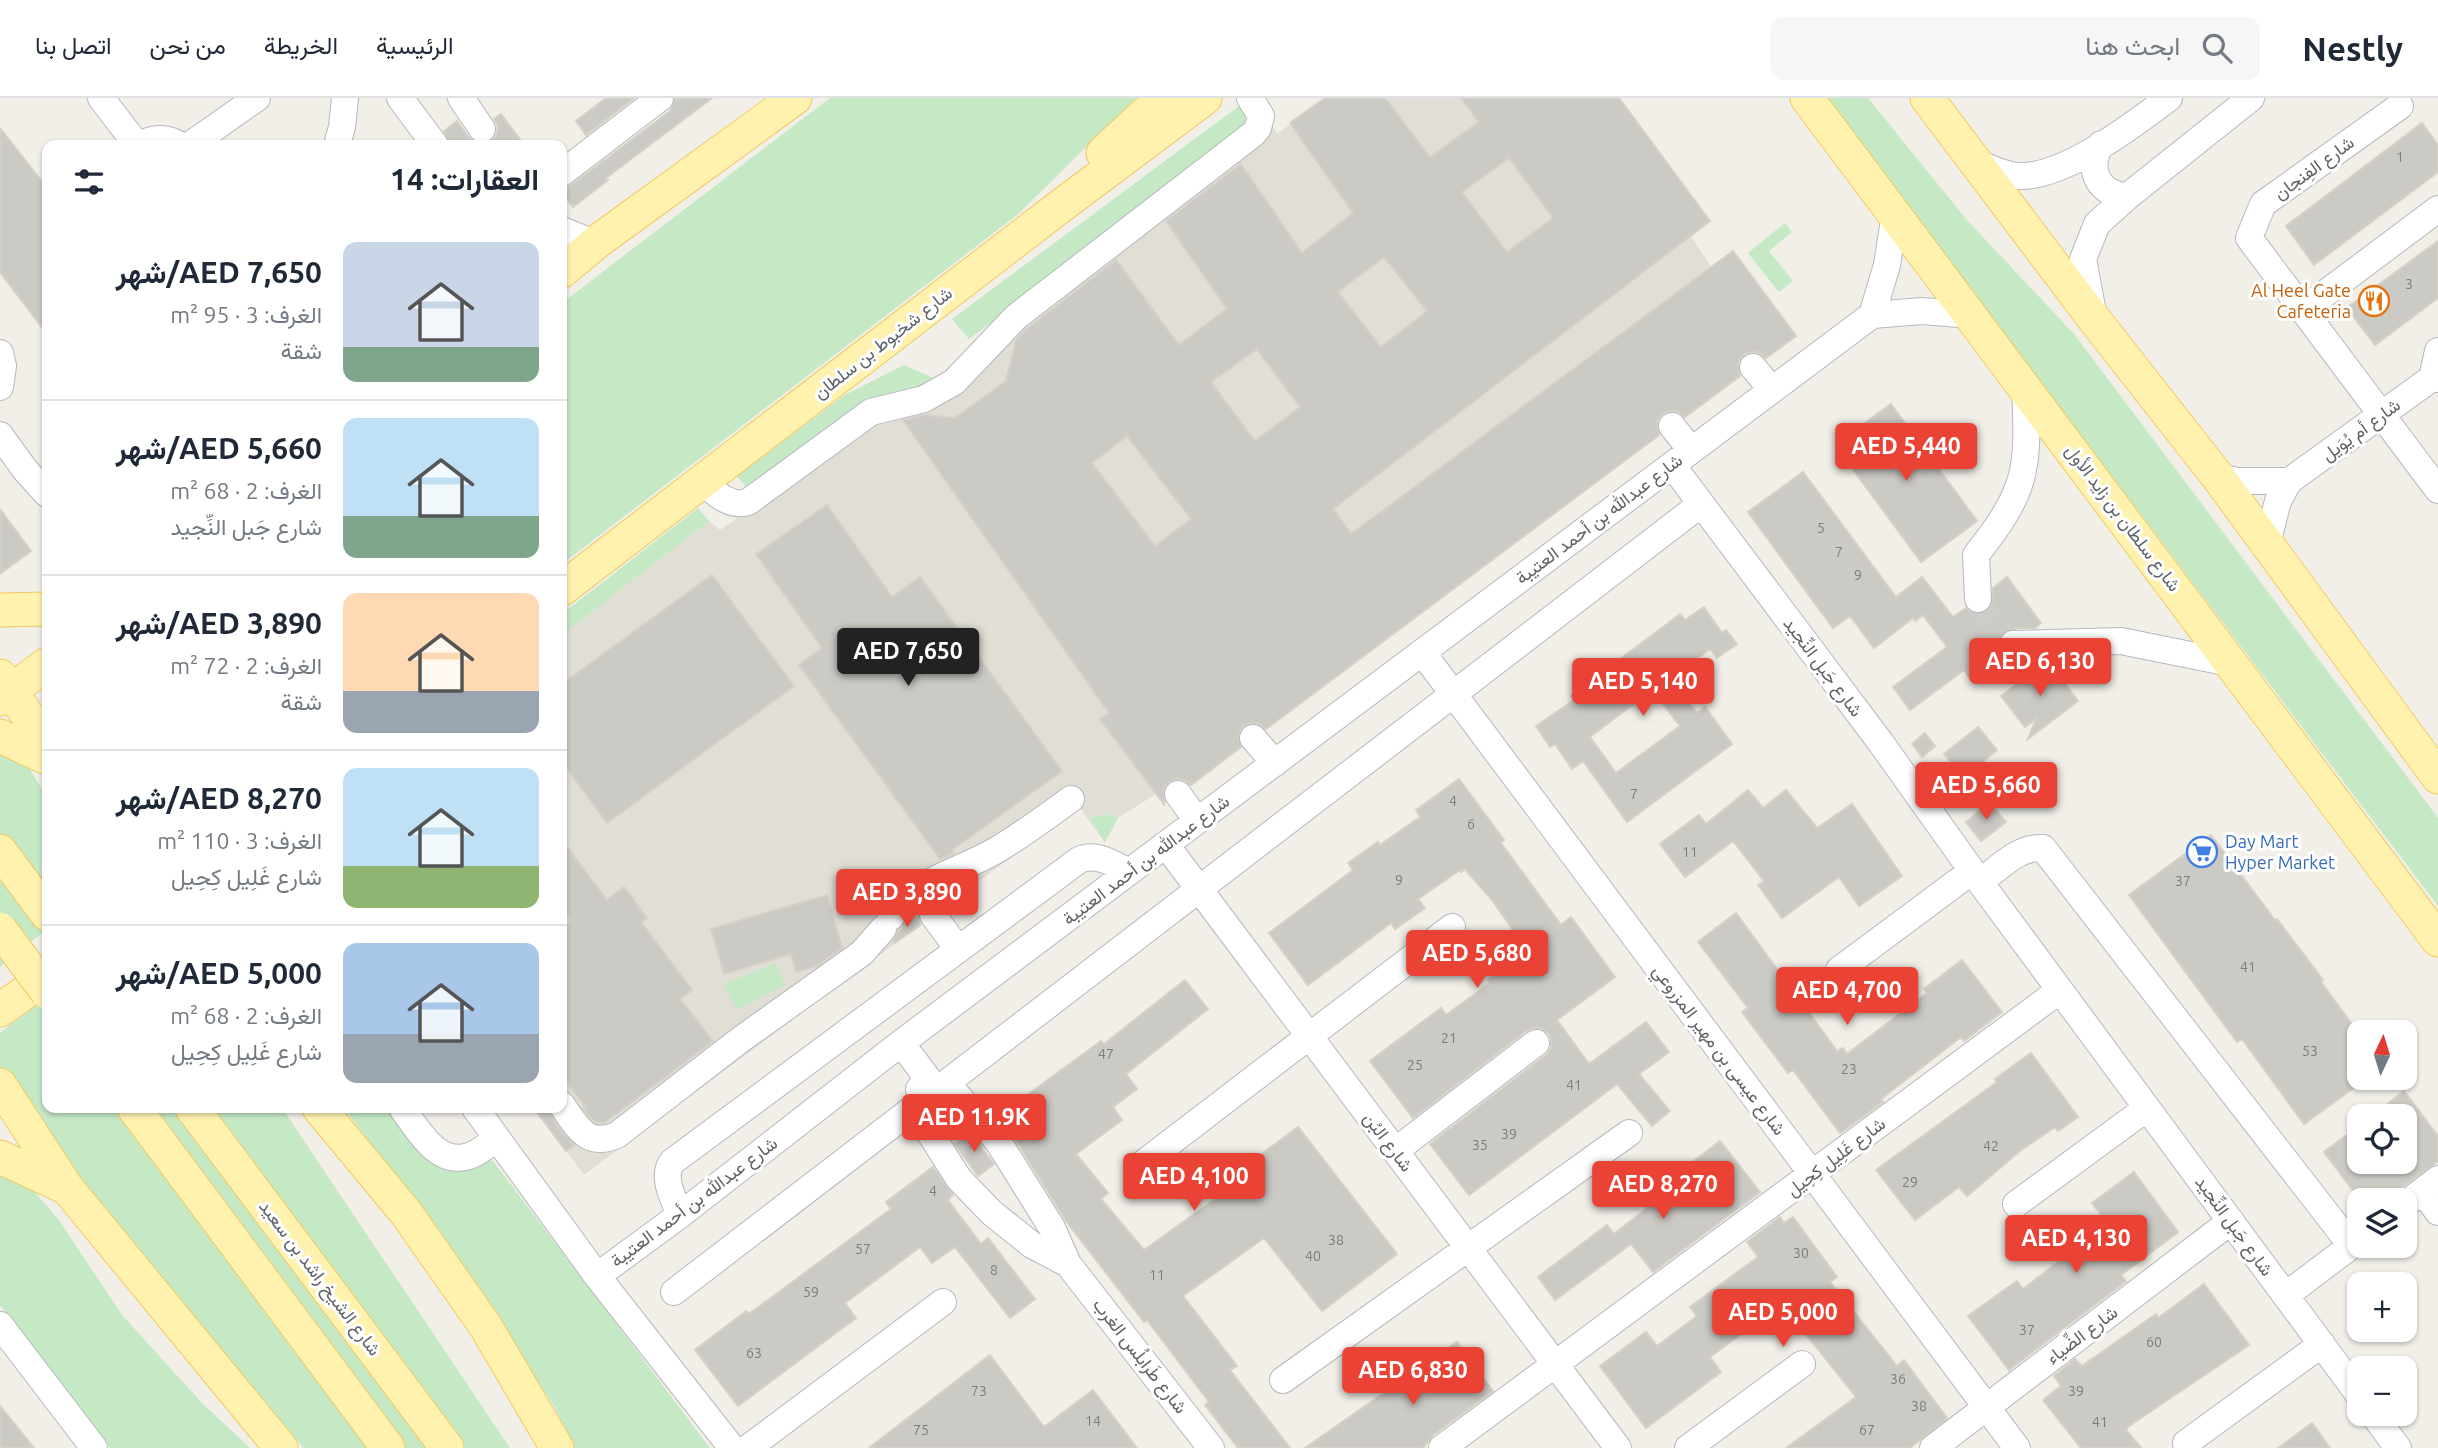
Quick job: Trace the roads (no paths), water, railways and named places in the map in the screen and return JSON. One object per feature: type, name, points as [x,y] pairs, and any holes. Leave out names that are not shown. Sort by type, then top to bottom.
[{"type":"main road","points":[[567,267],[598,241],[795,98]]},
{"type":"main road","points":[[1066,202],[1087,170],[1113,141],[1162,98]]},
{"type":"main road","points":[[1154,137],[1180,98]]},
{"type":"main road","name":"شارع شخبوط بن سلطان","points":[[567,585],[1205,98]]},
{"type":"main road","name":"شارع سلطان بن زايد الأول","points":[[1807,98],[2025,385],[2438,940]]},
{"type":"main road","points":[[1924,101],[1976,163],[2218,477],[2438,777]]},
{"type":"main road","points":[[0,610],[42,609]]},
{"type":"main road","points":[[42,667],[4,689],[42,737]]},
{"type":"main road","points":[[0,736],[42,755]]},
{"type":"main road","points":[[0,851],[42,907]]},
{"type":"main road","points":[[0,929],[24,994]]},
{"type":"main road","points":[[0,1085],[67,1188],[281,1448]]},
{"type":"main road","points":[[138,1113],[388,1448]]},
{"type":"main road","name":"شارع الشيخ راشد بن سعيد","points":[[196,1113],[447,1448]]},
{"type":"main road","points":[[323,1113],[406,1213],[471,1304],[557,1448]]},
{"type":"main road","points":[[0,1157],[67,1188]]},
{"type":"street","points":[[101,98],[135,140]]},
{"type":"street","points":[[197,140],[257,98]]},
{"type":"street","points":[[338,140],[345,98]]},
{"type":"street","points":[[400,98],[431,140]]},
{"type":"street","points":[[461,98],[482,129]]},
{"type":"street","points":[[567,169],[660,98]]},
{"type":"street","points":[[701,481],[731,502],[748,502],[871,412],[924,399],[954,382],[1016,317],[1253,134],[1258,128],[1261,116],[1250,98]]},
{"type":"street","points":[[1976,163],[2017,176],[2050,172],[2127,129],[2169,98]]},
{"type":"street","points":[[2094,319],[2083,259],[2098,223],[2251,98]]},
{"type":"street","name":"شارع الفِنجان","points":[[2400,106],[2263,204],[2249,238],[2438,490]]},
{"type":"street","points":[[2101,144],[2096,154],[2094,174],[2099,184],[2107,191],[2128,196]]},
{"type":"street","points":[[2303,310],[2438,209]]},
{"type":"street","points":[[1895,213],[1887,265],[1872,315],[1922,312],[1972,315]]},
{"type":"street","points":[[567,232],[598,241]]},
{"type":"street","name":"شارع عبدالله بن أحمد العتيبة","points":[[732,1448],[597,1276],[896,1047],[1872,315]]},
{"type":"street","name":"شارع أم يُوَيل","points":[[2289,481],[2435,379],[2438,351]]},
{"type":"street","points":[[0,353],[3,366],[0,387]]},
{"type":"street","points":[[1753,367],[1772,390]]},
{"type":"street","points":[[1978,599],[1976,555],[1999,525],[2021,479],[2027,432],[2025,385]]},
{"type":"street","name":"شارع جَبل النِّجيد","points":[[1672,426],[1701,504],[1881,743],[2347,1378]]},
{"type":"street","points":[[0,435],[37,476]]},
{"type":"street","points":[[2218,477],[2237,481],[2289,481],[2278,501],[2267,544]]},
{"type":"street","points":[[674,1292],[1701,504]]},
{"type":"street","points":[[2012,644],[2121,641],[2230,663]]},
{"type":"street","name":"شارع عيسى بن مهير المزروعي","points":[[1422,652],[2017,1448]]},
{"type":"street","points":[[1253,738],[1275,763]]},
{"type":"street","points":[[1178,794],[1196,821]]},
{"type":"street","points":[[567,1111],[586,1135],[607,1139],[617,1135],[740,1040],[862,953],[899,904],[924,903],[1071,799]]},
{"type":"street","name":"شارع البُن","points":[[1166,845],[1618,1448]]},
{"type":"street","points":[[1839,970],[1976,876],[2022,851],[2032,847],[2043,848],[2347,1233]]},
{"type":"street","points":[[680,1215],[667,1176],[668,1166],[672,1162],[1079,860],[1086,857],[1101,858],[1129,872]]},
{"type":"street","points":[[924,903],[958,949]]},
{"type":"street","points":[[1137,1168],[1452,927]]},
{"type":"street","name":"شارع غَلِيل كِحِيل","points":[[1442,1448],[2060,990]]},
{"type":"street","points":[[1395,1151],[1536,1044]]},
{"type":"street","name":"شارع طَرابلُس الغرب","points":[[896,1047],[916,1084],[930,1095],[958,1096],[999,1143],[1052,1228],[1068,1264],[1211,1448]]},
{"type":"street","name":"شارع طَرابلُس الغرب","points":[[930,1095],[926,1127],[959,1180],[1032,1245],[1068,1264]]},
{"type":"street","points":[[2016,1204],[2147,1108]]},
{"type":"street","points":[[406,1113],[431,1146],[449,1156],[470,1156],[497,1139]]},
{"type":"street","points":[[479,1113],[597,1276]]},
{"type":"street","points":[[1283,1380],[1629,1133]]},
{"type":"street","name":"شارع الضِّياء","points":[[1933,1448],[2231,1221]]},
{"type":"street","points":[[2286,1296],[2347,1249]]},
{"type":"street","points":[[748,1448],[943,1302]]},
{"type":"street","points":[[0,1325],[94,1448]]},
{"type":"street","points":[[2186,1443],[2322,1344]]},
{"type":"street","points":[[1688,1448],[1802,1364]]},
{"type":"street","points":[[2382,1426],[2398,1448]]},
{"type":"tunnel","points":[[1978,599],[1993,625],[2013,644]]},
{"type":"place","name":"Al Heel Gate Cafeteria","points":[[2374,301]]},
{"type":"place","name":"Day Mart Hyper Market","points":[[2202,852]]}]
